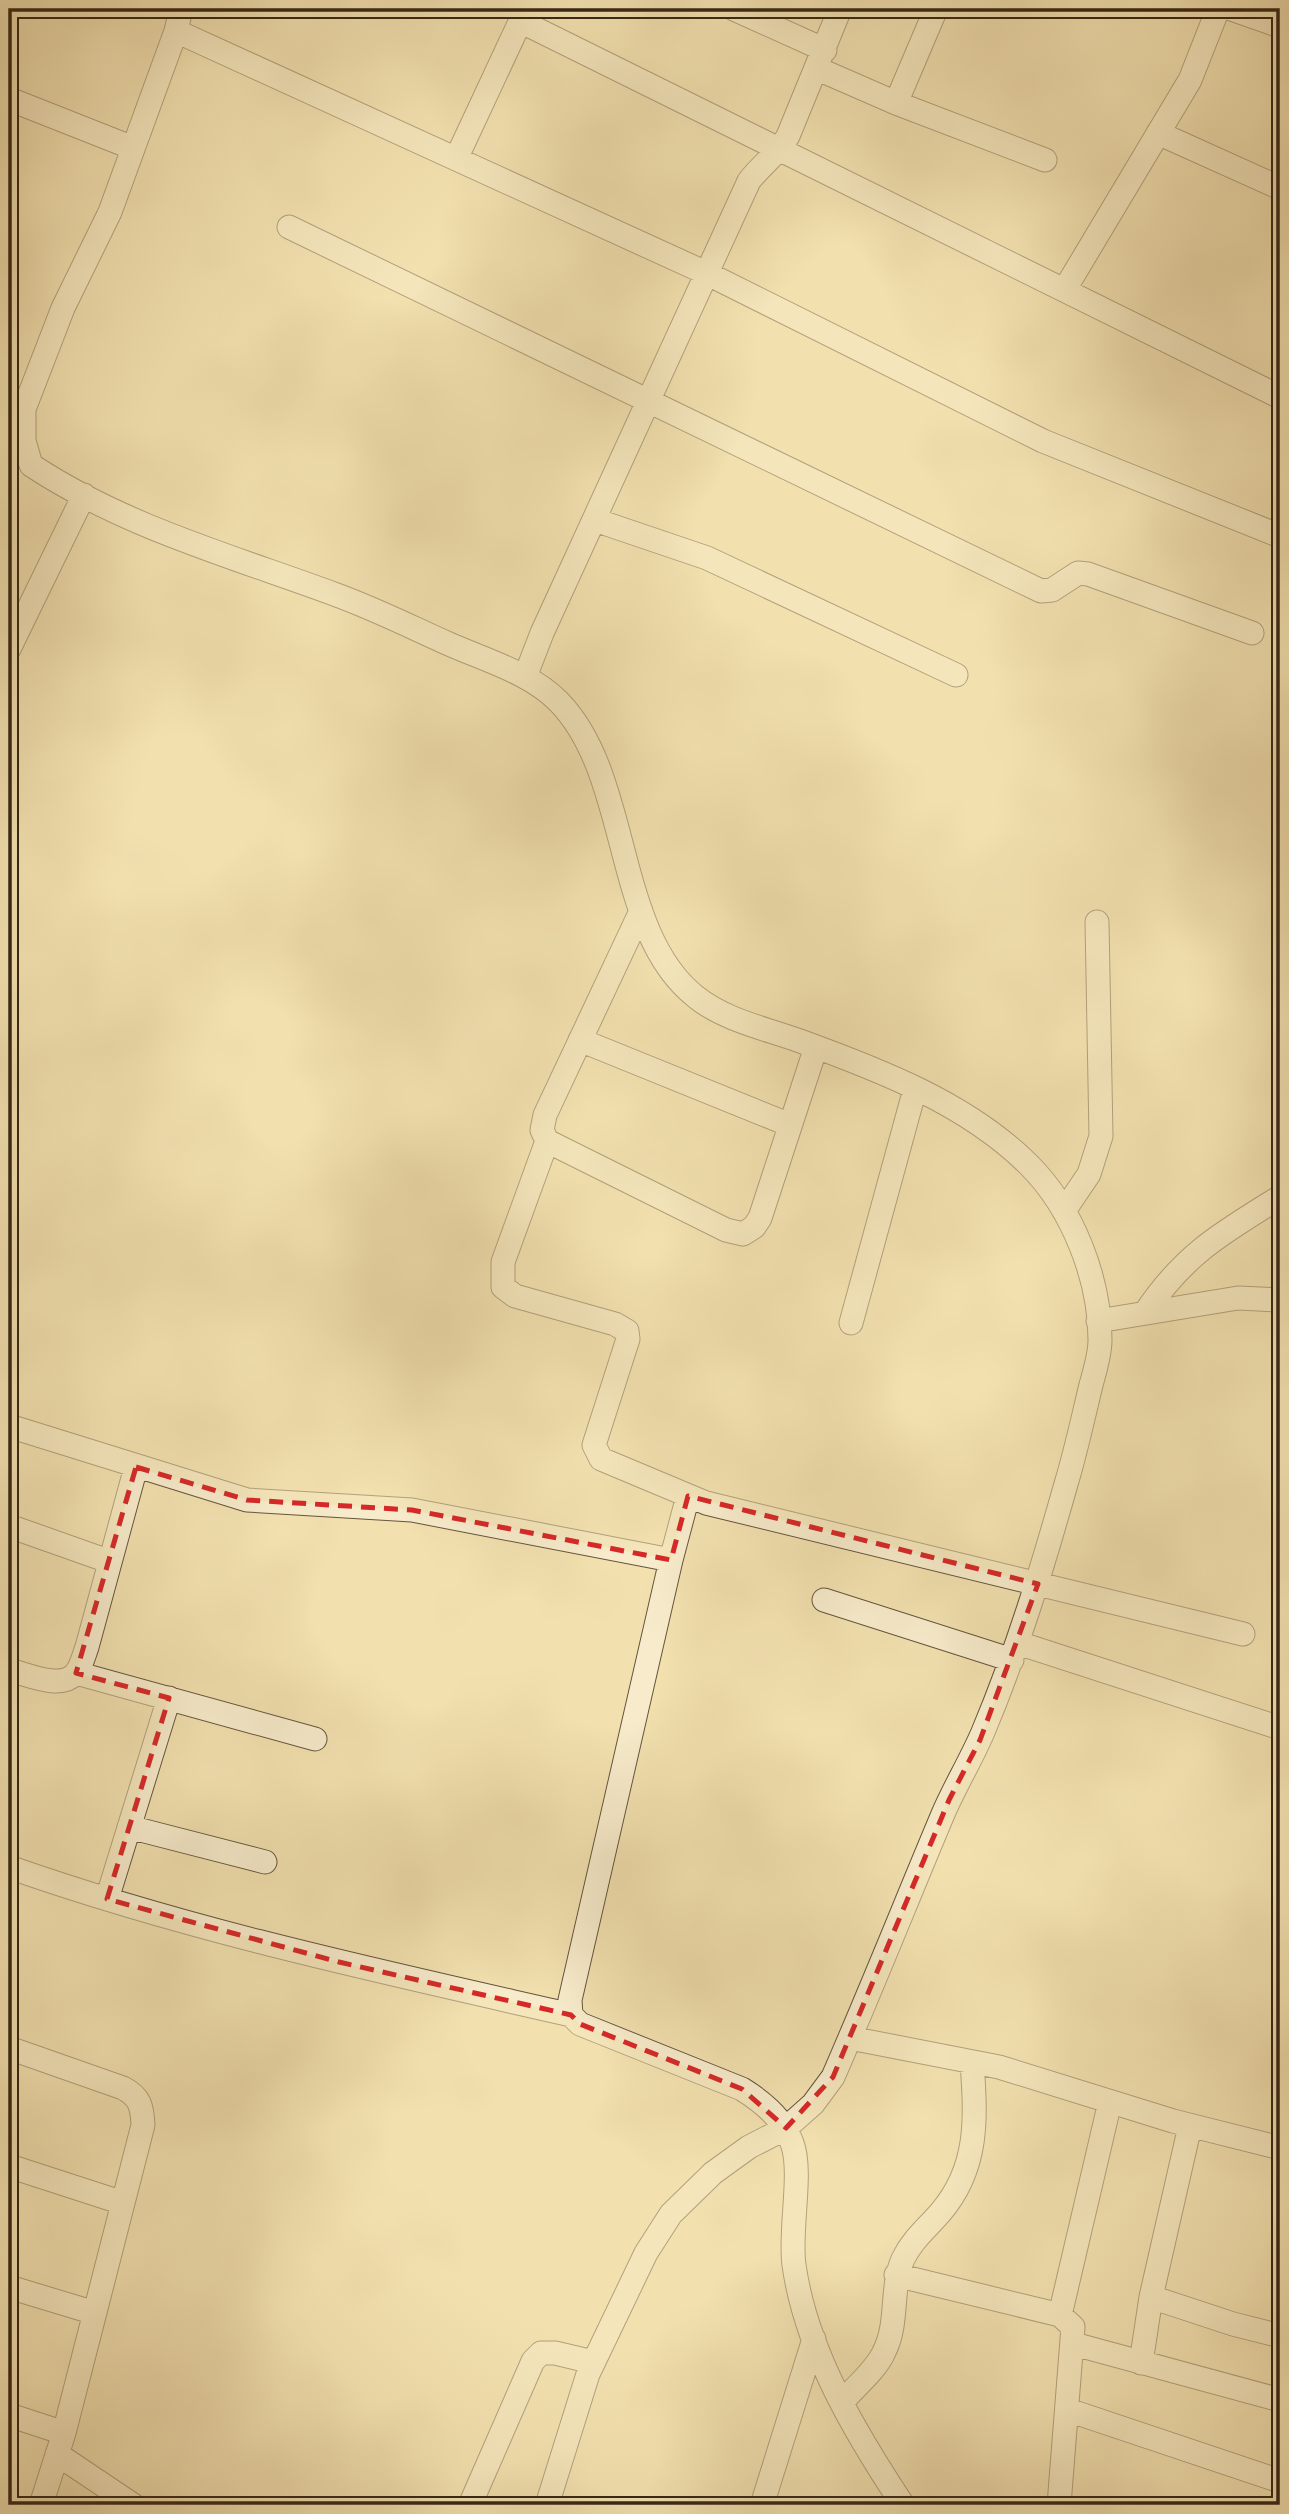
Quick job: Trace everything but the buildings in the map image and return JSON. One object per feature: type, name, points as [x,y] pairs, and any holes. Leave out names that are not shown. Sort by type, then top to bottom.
[{"type":"street","points":[[734,9],[896,103],[1045,160]]},
{"type":"street","points":[[525,677],[542,633],[749,181],[760,167],[779,152],[822,59],[840,9]]},
{"type":"street","points":[[896,103],[936,9]]},
{"type":"street","points":[[1065,289],[1190,80],[1217,9]]},
{"type":"street","points":[[1231,9],[1280,26]]},
{"type":"street","points":[[456,159],[523,15],[779,152],[1065,289],[1278,396]]},
{"type":"street","points":[[547,2505],[593,2362],[646,2253],[671,2214],[722,2167],[749,2147],[786,2128],[813,2104],[833,2077],[949,1800],[980,1740],[1015,1652],[1038,1584],[1075,1454],[1101,1346],[1096,1293],[1064,1211],[1032,1168],[996,1136],[915,1089],[816,1047],[736,1018],[698,1000],[671,974],[646,928],[612,809],[584,735],[558,700],[525,677],[343,597],[149,527],[84,495],[31,465],[24,440],[24,409],[64,308],[110,212],[179,20],[456,159],[706,274],[1043,441],[1280,536]]},
{"type":"street","points":[[9,99],[133,148]]},
{"type":"street","points":[[1158,133],[1280,188]]},
{"type":"street","points":[[289,228],[1041,591],[1052,590],[1078,573],[1088,574],[1252,633]]},
{"type":"street","points":[[9,649],[84,495]]},
{"type":"street","points":[[595,520],[707,558],[956,675]]},
{"type":"street","points":[[641,911],[545,1115],[542,1130],[547,1141],[726,1230],[743,1234],[754,1227],[760,1218],[816,1047]]},
{"type":"street","points":[[1064,1211],[1089,1174],[1100,1147],[1097,922]]},
{"type":"street","points":[[580,1040],[790,1125]]},
{"type":"street","points":[[851,1323],[915,1089]]},
{"type":"street","points":[[547,1141],[503,1262],[503,1287],[515,1296],[624,1327],[628,1339],[597,1429],[595,1452],[601,1460],[688,1496],[1243,1634]]},
{"type":"street","points":[[1151,1305],[1179,1267],[1206,1243],[1280,1197]]},
{"type":"street","points":[[1098,1321],[1151,1305],[1200,1305],[1238,1298],[1280,1300]]},
{"type":"street","points":[[9,1426],[247,1500],[412,1510],[671,1560]]},
{"type":"street","points":[[9,1670],[51,1681],[65,1680],[76,1673],[87,1647],[108,1561],[136,1467]]},
{"type":"street","points":[[571,2015],[570,2000],[688,1496]]},
{"type":"street","points":[[9,1526],[108,1561]]},
{"type":"street","points":[[824,1600],[1280,1728]]},
{"type":"street","points":[[76,1673],[315,1739]]},
{"type":"street","points":[[107,1899],[169,1698]]},
{"type":"street","points":[[129,1827],[265,1862]]},
{"type":"street","points":[[9,1867],[107,1899],[339,1962],[571,2015],[580,2024],[743,2089],[758,2099],[786,2128],[794,2147],[791,2241],[794,2267],[814,2339],[887,2494],[904,2505]]},
{"type":"street","points":[[850,2038],[999,2067],[1189,2126],[1280,2148]]},
{"type":"street","points":[[9,2048],[123,2088],[137,2096],[142,2108],[143,2125],[61,2443],[41,2505]]},
{"type":"street","points":[[843,2401],[884,2352],[892,2326],[897,2275],[916,2238],[956,2192],[970,2161],[976,2118],[972,2062]]},
{"type":"street","points":[[1060,2315],[1111,2102]]},
{"type":"street","points":[[1142,2363],[1151,2297],[1189,2126]]},
{"type":"street","points":[[9,2166],[123,2203]]},
{"type":"street","points":[[897,2275],[1060,2315],[1073,2327],[1063,2504]]},
{"type":"street","points":[[9,2287],[94,2313]]},
{"type":"street","points":[[1151,2297],[1233,2324],[1280,2336]]},
{"type":"street","points":[[761,2505],[814,2339]]},
{"type":"street","points":[[1074,2344],[1280,2400]]},
{"type":"street","points":[[470,2505],[533,2361],[541,2353],[555,2353],[593,2362]]},
{"type":"street","points":[[1068,2410],[1280,2481]]},
{"type":"street","points":[[9,2415],[61,2443],[133,2505]]},
{"type":"highlighted area","points":[[136,1467],[247,1500],[412,1510],[671,1560],[688,1496],[1038,1584],[980,1740],[949,1800],[833,2077],[786,2128],[742,2089],[580,2024],[571,2015],[339,1962],[107,1899],[169,1698],[76,1673]]}]
